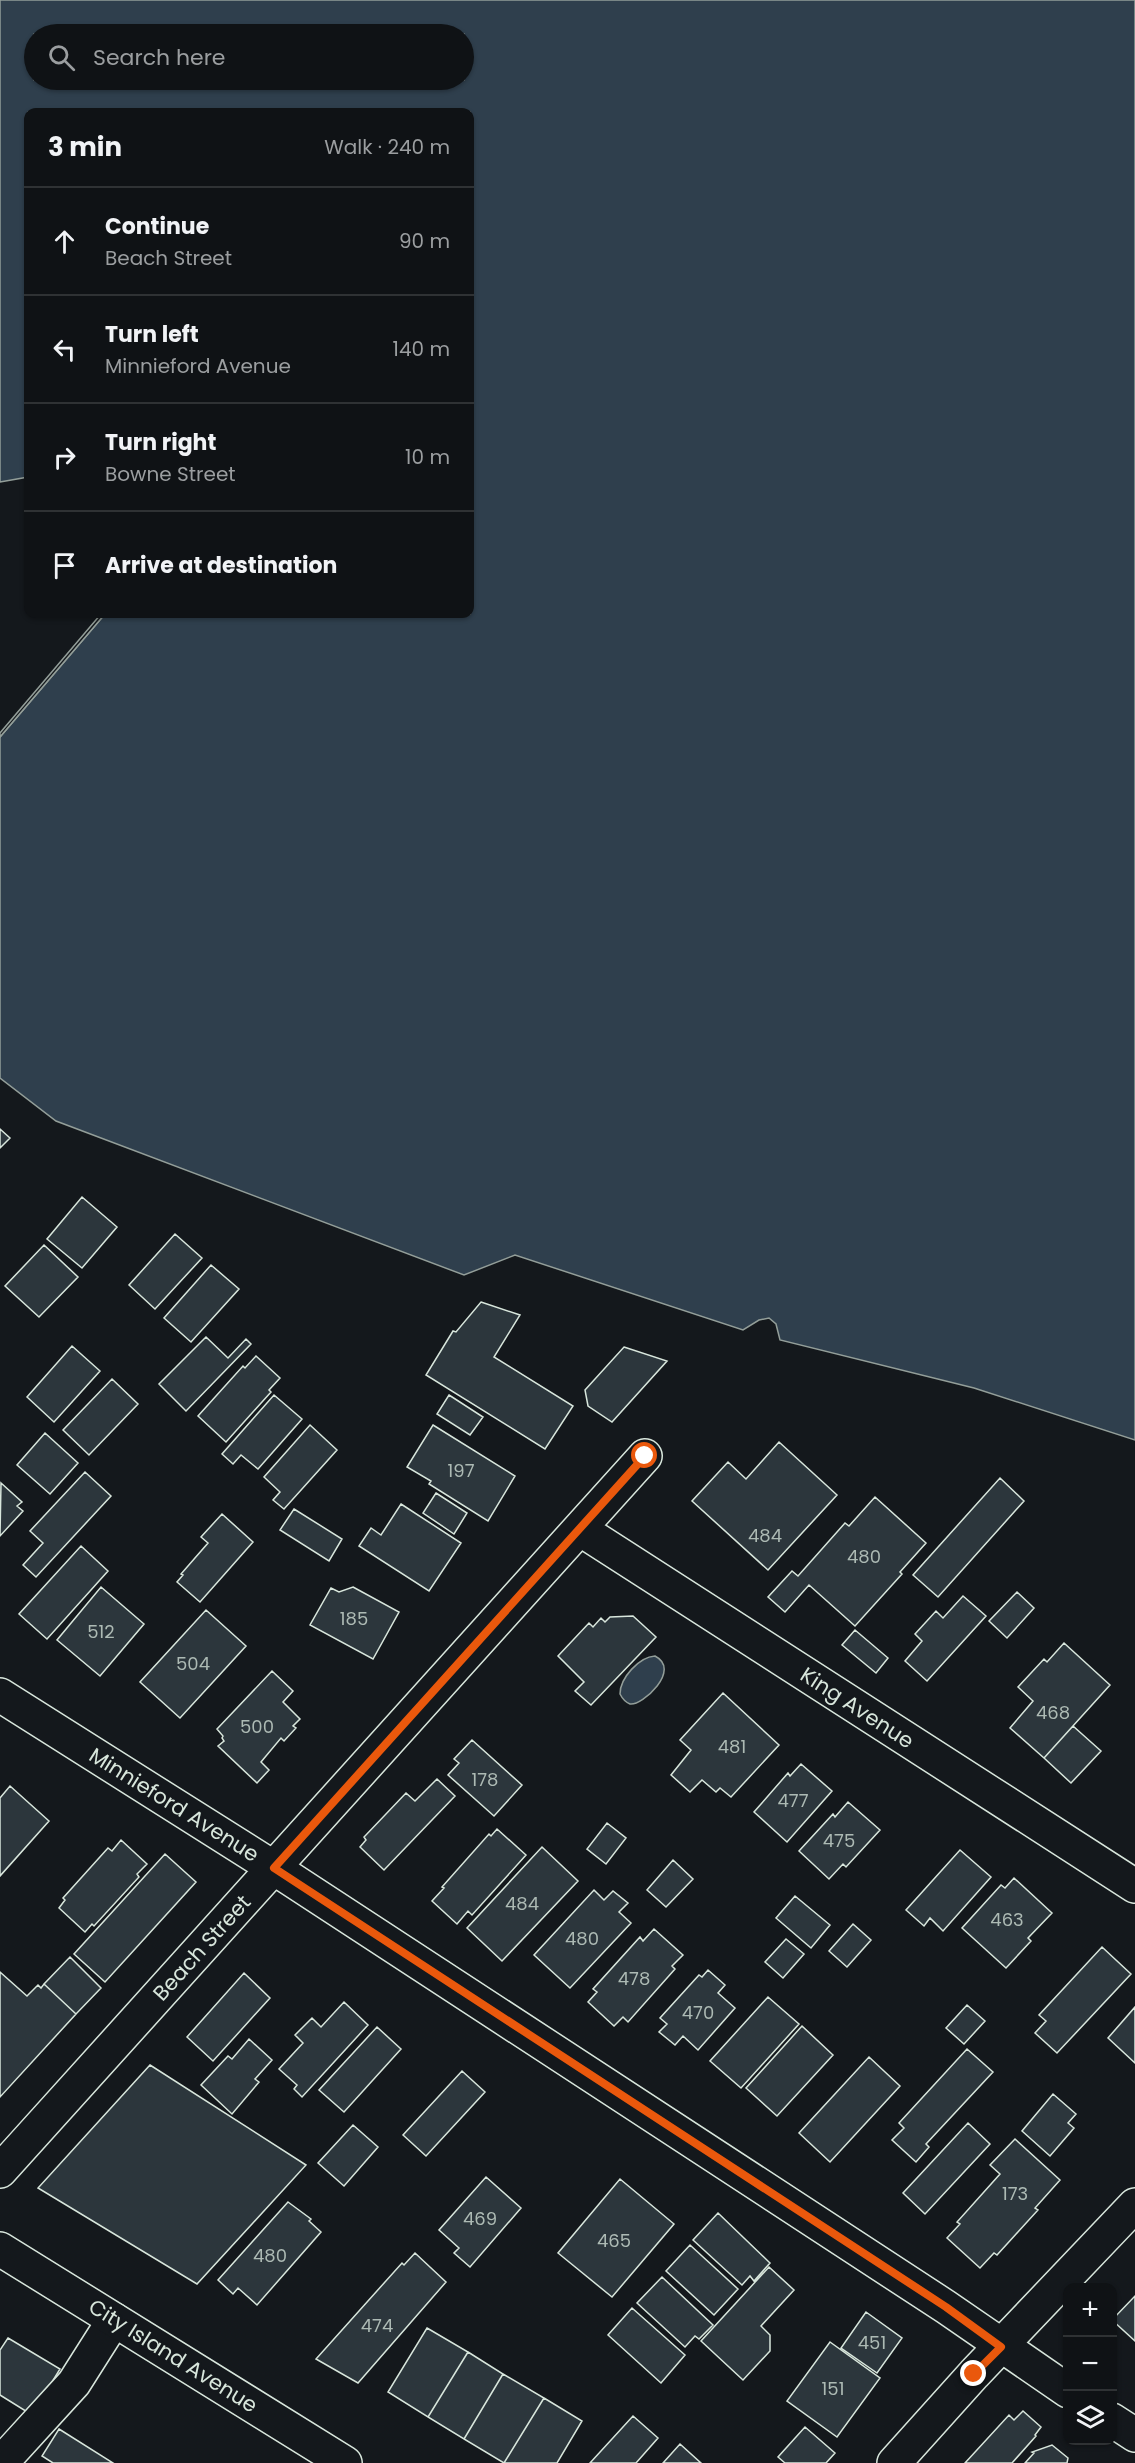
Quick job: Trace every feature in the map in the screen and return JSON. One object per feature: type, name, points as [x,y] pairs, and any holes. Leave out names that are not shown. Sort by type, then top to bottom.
[{"type":"street","name":"Beach Street","points":[[0,2171],[645,1456]]},
{"type":"street","name":"King Avenue","points":[[580,1529],[1135,1886]]},
{"type":"street","name":"Minnieford Avenue","points":[[0,1695],[274,1868],[946,2307],[1063,2388]]},
{"type":"street","points":[[894,2463],[1135,2205]]},
{"type":"street","name":"City Island Avenue","points":[[0,2249],[345,2463]]},
{"type":"street","points":[[1,2463],[74,2383],[114,2320]]},
{"type":"street","points":[[1117,2423],[1135,2435]]},
{"type":"water","points":[[0,0],[1135,0],[1135,1440],[974,1388],[780,1340],[776,1324],[769,1318],[759,1320],[743,1330],[515,1255],[464,1275],[56,1121],[0,1078],[0,737],[102,618],[474,618],[474,108],[24,108],[24,478],[0,482]]},
{"type":"water","points":[[655,1656],[662,1662],[664,1670],[662,1678],[643,1699],[636,1703],[628,1703],[620,1694],[623,1681],[637,1664]]},
{"type":"pier","points":[[98,618],[102,618],[0,737],[0,733]]},
{"type":"building","points":[[0,1129],[10,1138],[0,1148]]},
{"type":"building","points":[[82,1197],[117,1227],[82,1268],[47,1239]]},
{"type":"building","points":[[175,1234],[202,1258],[155,1309],[129,1285]]},
{"type":"building","points":[[44,1245],[78,1277],[39,1317],[5,1286]]},
{"type":"building","points":[[211,1265],[239,1289],[191,1342],[164,1318]]},
{"type":"building","points":[[481,1302],[520,1315],[494,1357],[573,1406],[545,1449],[426,1375],[453,1331],[456,1332]]},
{"type":"building","points":[[206,1337],[228,1358],[246,1339],[251,1344],[186,1411],[159,1384]]},
{"type":"building","points":[[72,1346],[100,1371],[54,1422],[27,1397]]},
{"type":"building","points":[[624,1347],[667,1361],[612,1422],[588,1406],[585,1390]]},
{"type":"building","points":[[256,1356],[280,1378],[269,1390],[271,1392],[226,1442],[198,1416],[243,1366],[245,1368]]},
{"type":"building","points":[[112,1379],[138,1404],[89,1455],[63,1430]]},
{"type":"building","points":[[274,1395],[302,1419],[258,1469],[241,1455],[233,1464],[222,1454]]},
{"type":"building","points":[[449,1395],[483,1417],[470,1435],[437,1414]]},
{"type":"building","points":[[310,1425],[337,1450],[284,1509],[273,1500],[280,1492],[264,1477]]},
{"type":"building","points":[[433,1425],[515,1476],[488,1521],[429,1484],[431,1481],[407,1467]]},
{"type":"building","points":[[45,1433],[78,1463],[50,1494],[17,1465]]},
{"type":"building","points":[[779,1442],[837,1495],[768,1570],[692,1501],[728,1462],[746,1479]]},
{"type":"building","points":[[85,1472],[111,1496],[36,1577],[23,1565],[43,1543],[30,1531]]},
{"type":"building","points":[[1000,1478],[1024,1501],[938,1597],[913,1575]]},
{"type":"building","points":[[1,1483],[22,1502],[17,1506],[23,1511],[0,1536]]},
{"type":"building","points":[[436,1493],[467,1513],[454,1534],[423,1513]]},
{"type":"building","points":[[875,1497],[926,1543],[900,1572],[902,1574],[855,1626],[809,1585],[785,1612],[768,1597],[792,1571],[798,1576],[845,1523],[849,1526]]},
{"type":"building","points":[[401,1504],[461,1543],[429,1591],[359,1546],[371,1528],[381,1535]]},
{"type":"building","points":[[294,1509],[342,1539],[329,1561],[280,1530]]},
{"type":"building","points":[[222,1514],[253,1542],[200,1602],[177,1582],[183,1575],[181,1574],[208,1543],[201,1537]]},
{"type":"building","points":[[81,1546],[108,1571],[47,1639],[19,1614]]},
{"type":"building","points":[[101,1587],[144,1624],[100,1676],[57,1640]]},
{"type":"building","points":[[353,1587],[399,1612],[373,1659],[310,1625],[331,1588],[339,1592]]},
{"type":"building","points":[[1017,1592],[1034,1608],[1007,1638],[989,1621]]},
{"type":"building","points":[[963,1596],[986,1616],[927,1681],[905,1661],[922,1641],[915,1634],[936,1611],[943,1618]]},
{"type":"building","points":[[206,1610],[246,1646],[180,1718],[140,1682]]},
{"type":"building","points":[[633,1616],[656,1637],[591,1705],[575,1691],[584,1682],[558,1656],[589,1623],[593,1627],[601,1618],[605,1622],[610,1617]]},
{"type":"building","points":[[855,1630],[888,1658],[876,1673],[842,1645]]},
{"type":"building","points":[[1064,1643],[1110,1685],[1044,1758],[1010,1728],[1033,1701],[1018,1687],[1044,1659],[1047,1662]]},
{"type":"building","points":[[272,1671],[293,1691],[283,1702],[300,1719],[293,1726],[296,1728],[284,1741],[281,1738],[261,1762],[269,1770],[257,1783],[218,1746],[224,1741],[217,1729]]},
{"type":"building","points":[[723,1693],[779,1745],[731,1797],[720,1788],[716,1792],[702,1780],[690,1792],[671,1775],[691,1750],[680,1740]]},
{"type":"building","points":[[1073,1726],[1101,1751],[1071,1783],[1044,1758]]},
{"type":"building","points":[[472,1740],[522,1785],[494,1816],[448,1775],[459,1763],[454,1759]]},
{"type":"building","points":[[801,1764],[832,1791],[787,1842],[754,1812],[788,1773],[790,1776]]},
{"type":"building","points":[[437,1779],[455,1796],[384,1870],[360,1847],[366,1840],[364,1837],[406,1793],[415,1801]]},
{"type":"building","points":[[10,1786],[49,1821],[0,1876],[0,1798]]},
{"type":"building","points":[[848,1802],[880,1830],[846,1867],[843,1864],[829,1879],[799,1851],[833,1814],[835,1817]]},
{"type":"building","points":[[607,1823],[626,1838],[606,1864],[587,1849]]},
{"type":"building","points":[[497,1829],[526,1855],[472,1915],[468,1911],[457,1924],[432,1901],[489,1834],[491,1836]]},
{"type":"building","points":[[121,1840],[147,1864],[137,1874],[139,1877],[94,1926],[92,1924],[85,1932],[59,1908],[65,1900],[63,1898],[108,1848],[112,1851]]},
{"type":"building","points":[[542,1847],[578,1881],[502,1961],[467,1928]]},
{"type":"building","points":[[960,1850],[991,1877],[943,1931],[930,1918],[924,1926],[906,1910]]},
{"type":"building","points":[[165,1854],[196,1882],[105,1982],[74,1954]]},
{"type":"building","points":[[673,1860],[693,1879],[666,1907],[647,1890]]},
{"type":"building","points":[[1014,1878],[1052,1913],[1028,1938],[1031,1941],[1006,1968],[962,1928],[1001,1885],[1005,1888]]},
{"type":"building","points":[[594,1890],[604,1900],[613,1891],[628,1903],[619,1912],[631,1923],[570,1988],[534,1955]]},
{"type":"building","points":[[795,1896],[830,1925],[811,1948],[776,1918]]},
{"type":"building","points":[[853,1924],[871,1940],[847,1967],[829,1951]]},
{"type":"building","points":[[654,1929],[683,1955],[672,1966],[675,1969],[628,2022],[623,2017],[614,2026],[588,2002],[597,1992],[593,1989],[640,1937],[643,1941]]},
{"type":"building","points":[[786,1939],[804,1954],[783,1978],[765,1962]]},
{"type":"building","points":[[1102,1947],[1131,1974],[1057,2053],[1035,2033],[1046,2021],[1039,2015]]},
{"type":"building","points":[[70,1957],[101,1988],[76,2014],[44,1984]]},
{"type":"building","points":[[708,1970],[725,1985],[718,1993],[735,2008],[698,2050],[683,2036],[675,2045],[659,2032],[667,2024],[660,2018],[699,1975],[702,1977]]},
{"type":"building","points":[[0,1972],[27,1996],[38,1985],[41,1988],[44,1984],[76,2014],[0,2097]]},
{"type":"building","points":[[244,1973],[270,1998],[213,2061],[187,2037]]},
{"type":"building","points":[[768,1997],[799,2024],[741,2088],[710,2061]]},
{"type":"building","points":[[344,2002],[368,2025],[302,2097],[294,2089],[297,2085],[279,2069],[303,2043],[295,2035],[312,2018],[321,2027]]},
{"type":"building","points":[[967,2005],[985,2021],[964,2044],[946,2028]]},
{"type":"building","points":[[1135,2007],[1135,2063],[1108,2038]]},
{"type":"building","points":[[802,2026],[833,2055],[777,2116],[746,2088]]},
{"type":"building","points":[[377,2027],[401,2049],[344,2112],[319,2090]]},
{"type":"building","points":[[249,2039],[272,2060],[255,2079],[259,2082],[232,2114],[201,2085],[228,2056],[232,2059]]},
{"type":"building","points":[[967,2049],[993,2072],[926,2144],[929,2147],[916,2162],[892,2140],[904,2128],[899,2123]]},
{"type":"building","points":[[869,2057],[900,2086],[830,2162],[799,2133]]},
{"type":"building","points":[[150,2065],[306,2165],[197,2284],[38,2188]]},
{"type":"building","points":[[462,2071],[485,2092],[426,2156],[403,2135]]},
{"type":"building","points":[[1053,2094],[1076,2114],[1068,2123],[1074,2128],[1050,2156],[1022,2131]]},
{"type":"building","points":[[968,2123],[990,2144],[925,2214],[903,2193]]},
{"type":"building","points":[[353,2125],[378,2147],[344,2186],[318,2163]]},
{"type":"building","points":[[1015,2139],[1060,2180],[1035,2208],[1038,2210],[997,2255],[994,2253],[980,2268],[947,2238],[960,2224],[957,2222],[1000,2174],[990,2165]]},
{"type":"building","points":[[486,2177],[521,2208],[470,2267],[454,2253],[459,2248],[439,2230]]},
{"type":"building","points":[[620,2179],[674,2224],[612,2297],[558,2253]]},
{"type":"building","points":[[288,2202],[311,2219],[309,2221],[321,2232],[257,2305],[238,2288],[233,2294],[218,2280]]},
{"type":"building","points":[[718,2213],[770,2263],[754,2281],[750,2276],[742,2285],[693,2240]]},
{"type":"building","points":[[690,2245],[738,2289],[714,2315],[666,2271]]},
{"type":"building","points":[[415,2253],[446,2282],[358,2383],[316,2359],[402,2263],[404,2265]]},
{"type":"building","points":[[769,2267],[794,2290],[761,2326],[770,2335],[770,2351],[743,2380],[701,2341]]},
{"type":"building","points":[[662,2277],[713,2325],[699,2339],[695,2336],[685,2347],[637,2303]]},
{"type":"building","points":[[1135,2296],[1135,2341],[1117,2325],[1117,2315]]},
{"type":"building","points":[[632,2308],[685,2355],[661,2383],[608,2335]]},
{"type":"building","points":[[866,2312],[902,2338],[877,2373],[841,2348]]},
{"type":"building","points":[[427,2328],[468,2352],[428,2417],[388,2392]]},
{"type":"building","points":[[8,2338],[60,2369],[32,2415],[0,2395],[0,2350]]},
{"type":"building","points":[[830,2342],[880,2378],[837,2437],[787,2401]]},
{"type":"building","points":[[468,2352],[503,2374],[464,2439],[428,2417]]},
{"type":"building","points":[[503,2374],[544,2398],[504,2463],[464,2439]]},
{"type":"building","points":[[544,2398],[582,2421],[557,2463],[504,2463]]},
{"type":"building","points":[[1023,2411],[1041,2427],[1012,2463],[965,2463],[1009,2415],[1014,2420]]},
{"type":"building","points":[[633,2416],[658,2438],[636,2463],[590,2463]]},
{"type":"building","points":[[805,2427],[835,2453],[826,2463],[785,2463],[778,2457]]},
{"type":"building","points":[[59,2429],[113,2463],[53,2463],[42,2456]]},
{"type":"building","points":[[680,2444],[701,2463],[663,2463]]},
{"type":"building","points":[[1052,2445],[1068,2458],[1067,2463],[1025,2463],[1034,2453],[1032,2452]]},
{"type":"route","points":[[645,1456],[274,1868],[946,2307],[1001,2347],[974,2374]]}]
